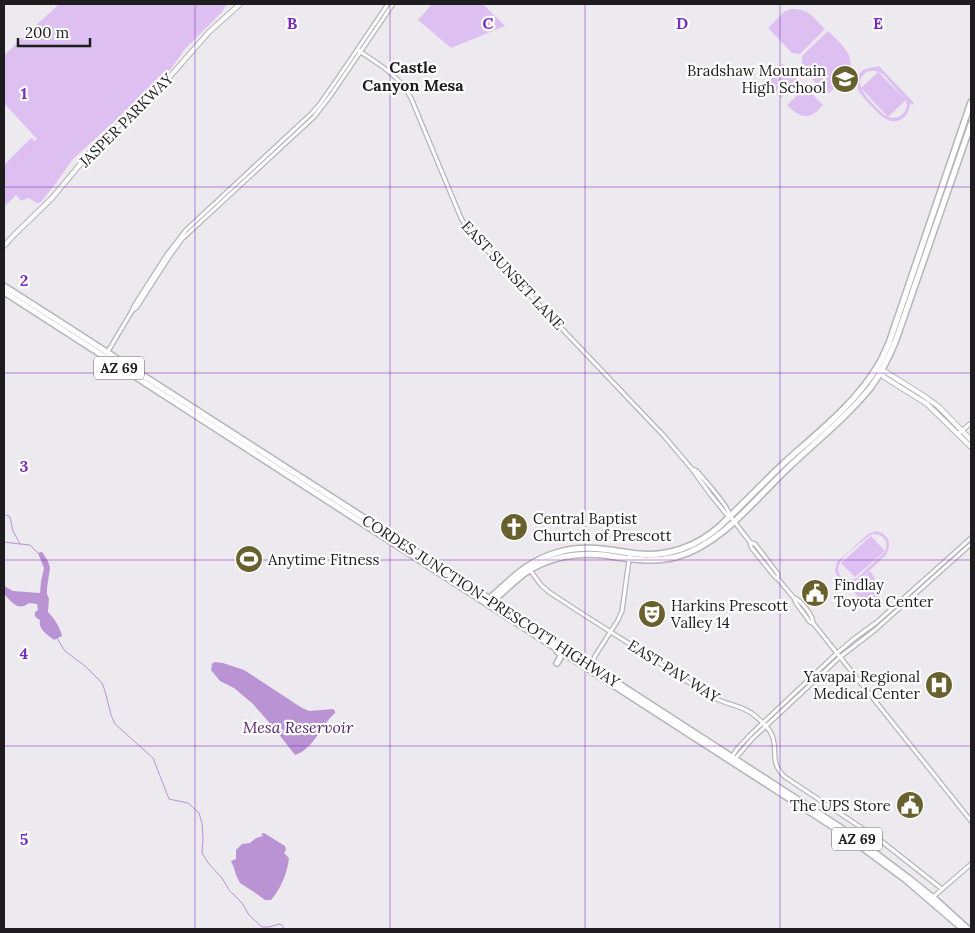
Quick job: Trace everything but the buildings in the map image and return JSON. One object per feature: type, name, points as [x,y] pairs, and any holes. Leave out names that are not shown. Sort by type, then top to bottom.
[{"type":"main road","name":"JASPER PARKWAY","points":[[4,246],[44,207],[93,149],[166,82],[209,32],[240,4]]},
{"type":"main road","points":[[880,370],[904,295],[970,113],[971,102]]},
{"type":"main road","points":[[489,602],[517,572],[575,554],[629,556],[666,553],[691,545],[732,519],[777,470],[880,370],[896,340],[971,124]]},
{"type":"main road","points":[[952,159],[952,178]]},
{"type":"main road","points":[[946,176],[948,180],[946,196]]},
{"type":"main road","name":"CORDES JUNCTION–PRESCOTT HIGHWAY","points":[[4,286],[489,602],[528,630],[733,759]]},
{"type":"main road","name":"CORDES JUNCTION–PRESCOTT HIGHWAY","points":[[4,292],[210,425],[564,648],[733,759],[859,843],[968,929]]},
{"type":"main road","points":[[880,370],[944,412],[971,447]]},
{"type":"main road","points":[[960,432],[971,440]]},
{"type":"main road","points":[[489,602],[517,580],[526,570],[546,556],[558,552],[594,548],[629,556]]},
{"type":"main road","points":[[528,630],[536,638],[559,652],[560,658],[557,663]]},
{"type":"main road","name":"CORDES JUNCTION–PRESCOTT HIGHWAY","points":[[931,898],[963,929]]},
{"type":"street","points":[[293,134],[319,105],[388,4]]},
{"type":"street","points":[[104,357],[174,244],[186,230],[310,121],[324,105],[359,51],[393,4]]},
{"type":"street","name":"EAST SUNSET LANE","points":[[359,51],[393,74],[406,88],[461,218],[468,230],[664,436],[717,495],[730,512],[732,519],[750,542],[755,544],[778,574],[778,579],[794,598],[803,605],[813,619],[813,623],[971,821]]},
{"type":"street","points":[[960,432],[971,423]]},
{"type":"street","points":[[764,725],[837,653],[877,622],[971,538]]},
{"type":"street","points":[[733,759],[740,745],[840,657],[875,630],[971,544]]},
{"type":"street","points":[[629,556],[622,611],[593,662],[632,693]]},
{"type":"street","name":"EAST PAV WAY","points":[[529,568],[541,585],[549,592],[714,698],[747,710],[764,725]]},
{"type":"street","points":[[564,648],[587,660],[595,656]]},
{"type":"street","points":[[764,725],[774,740],[776,766],[785,777],[880,840],[942,889]]},
{"type":"street","points":[[931,898],[971,864]]},
{"type":"shaded area","points":[[59,4],[227,4],[222,12],[185,49],[171,69],[72,160],[41,202],[37,203],[28,198],[21,201],[16,195],[4,207],[4,165],[30,139],[32,138],[35,141],[37,139],[4,103],[4,55]]},
{"type":"shaded area","points":[[432,4],[483,4],[505,26],[451,48],[418,20]]},
{"type":"shaded area","points":[[791,9],[807,12],[825,29],[800,54],[792,53],[768,28],[785,11]]},
{"type":"shaded area","points":[[828,31],[845,49],[851,63],[846,75],[827,95],[802,68],[802,56]]},
{"type":"shaded area","points":[[783,64],[798,82],[781,98],[774,89],[771,75],[773,70]]},
{"type":"shaded area","points":[[879,66],[914,103],[912,105],[910,103],[906,116],[899,120],[890,121],[882,116],[861,94],[857,86],[856,81],[863,70]],"holes":[[[869,71],[883,74],[906,100],[905,111],[900,116],[892,118],[884,115],[861,87],[860,81]]]},
{"type":"shaded area","points":[[878,72],[906,100],[888,117],[861,88]]},
{"type":"shaded area","points":[[804,89],[807,89],[823,105],[809,116],[802,116],[796,113],[787,105]]},
{"type":"shaded area","points":[[876,531],[884,534],[889,543],[888,551],[852,587],[851,583],[843,581],[837,576],[835,571],[837,562],[868,534]],"holes":[[[873,534],[880,535],[885,539],[887,545],[885,552],[857,578],[849,580],[844,578],[838,570],[842,560]]]},
{"type":"shaded area","points":[[871,536],[885,551],[855,577],[841,563]]},
{"type":"shaded area","points":[[870,571],[878,586],[878,595],[869,609],[852,588]]},
{"type":"water","points":[[42,552],[50,568],[47,588],[49,599],[48,612],[60,629],[62,636],[54,640],[42,629],[40,620],[35,616],[35,612],[38,610],[37,604],[29,603],[22,607],[18,606],[4,594],[4,586],[13,591],[40,593],[44,568],[38,553]]},
{"type":"water","name":"Mesa Reservoir","points":[[214,662],[244,670],[309,711],[333,709],[335,713],[307,748],[295,755],[253,704],[234,688],[220,681],[211,670]]},
{"type":"water","points":[[264,833],[285,846],[286,850],[284,853],[289,858],[283,881],[271,900],[265,900],[240,883],[231,861],[236,859],[236,850],[242,844],[250,843],[256,838],[263,836],[261,834]]},
{"type":"waterway","points":[[4,514],[10,517],[13,531],[20,544],[30,545],[38,553]]},
{"type":"waterway","points":[[4,542],[20,544]]},
{"type":"waterway","points":[[57,638],[65,651],[85,666],[102,683],[115,724],[153,758],[169,799],[188,803],[199,813],[202,823],[202,853],[229,890],[242,903],[249,915],[262,927],[279,924],[284,929]]},
{"type":"place","name":"Bradshaw Mountain High School","points":[[845,79]]},
{"type":"place","name":"Central Baptist Churtch of Prescott","points":[[514,527]]},
{"type":"place","name":"Anytime Fitness","points":[[249,559]]},
{"type":"place","name":"Findlay Toyota Center","points":[[815,593]]},
{"type":"place","name":"Harkins Prescott Valley 14","points":[[652,614]]},
{"type":"place","name":"Yavapai Regional Medical Center","points":[[939,685]]},
{"type":"place","name":"The UPS Store","points":[[910,805]]},
{"type":"district","name":"Castle Canyon Mesa","points":[[413,76]]}]
